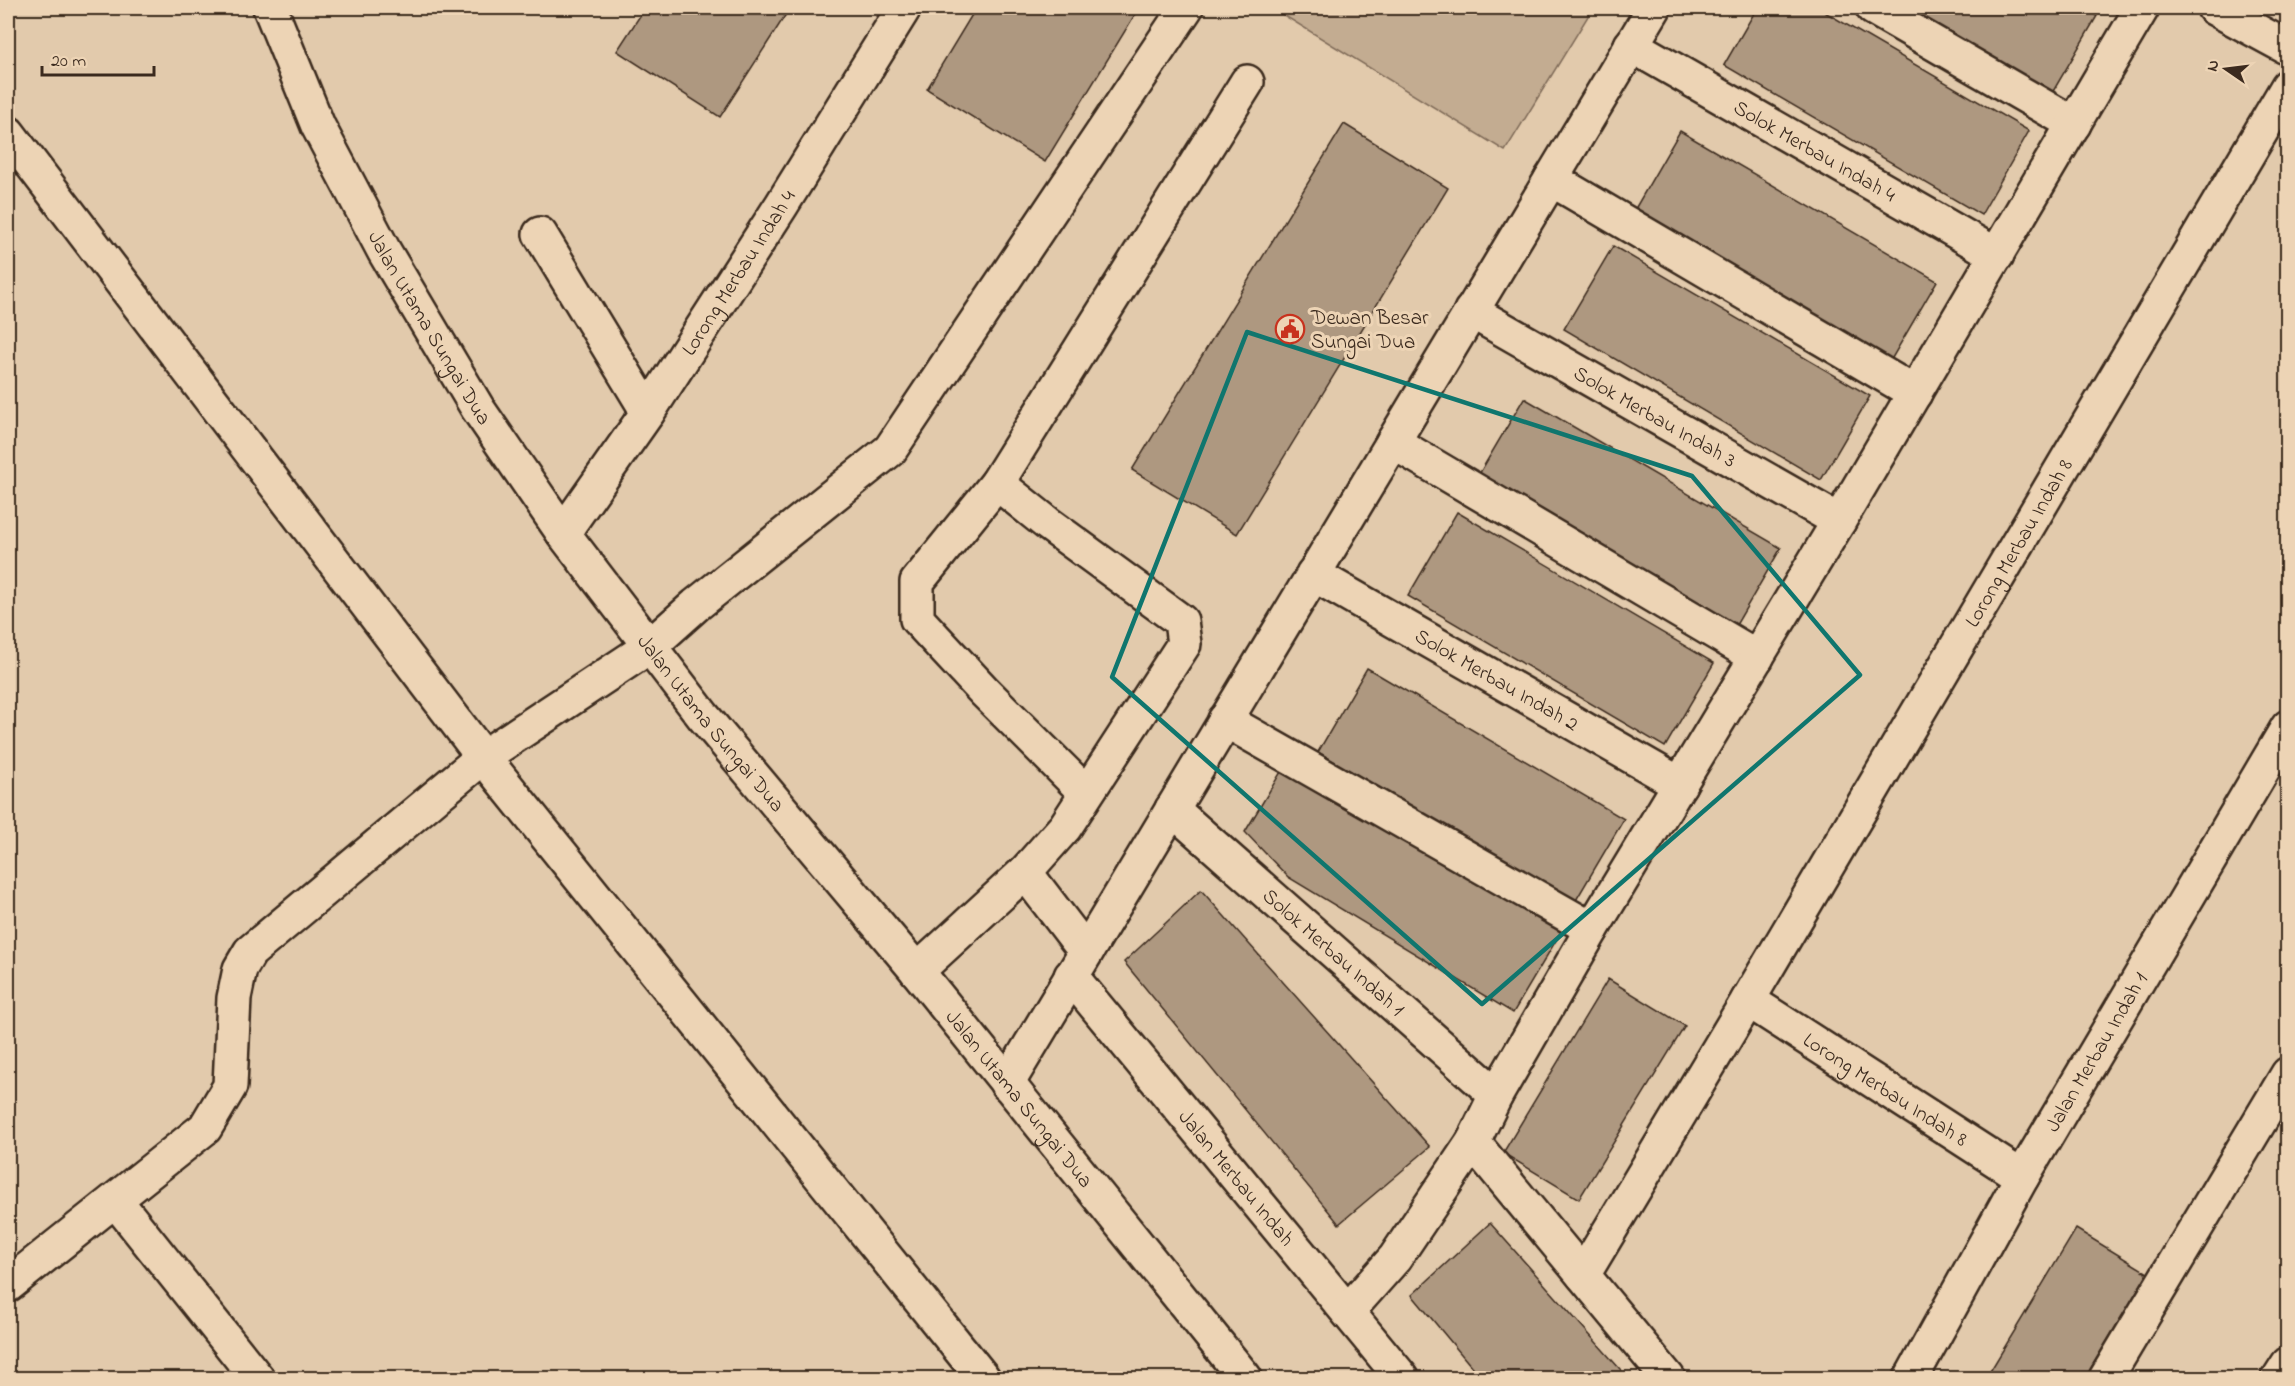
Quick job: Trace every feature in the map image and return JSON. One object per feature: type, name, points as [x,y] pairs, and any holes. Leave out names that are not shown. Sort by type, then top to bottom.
[{"type":"street","name":"Jalan Utama Sungai Dua","points":[[270,8],[318,126],[384,251],[478,409],[563,533],[703,716],[917,971],[1245,1378]]},
{"type":"street","name":"Lorong Merbau Indah 4","points":[[563,533],[648,412],[781,207],[904,8]]},
{"type":"street","points":[[8,1285],[205,1128],[230,1086],[234,998],[240,969],[250,952],[483,757],[649,647],[696,605],[890,450],[1186,8]]},
{"type":"street","points":[[1007,1084],[1654,8]]},
{"type":"street","points":[[1873,8],[2074,124]]},
{"type":"street","points":[[1348,1311],[1395,1258],[1473,1142],[1496,1095],[1592,929],[1839,521],[2142,8]]},
{"type":"street","points":[[2214,8],[2288,48]]},
{"type":"street","name":"Solok Merbau Indah 4","points":[[1631,45],[1997,255]]},
{"type":"street","points":[[1086,793],[984,691],[917,619],[917,582],[997,483],[1247,82]]},
{"type":"street","name":"Lorong Merbau Indah 8","points":[[1583,1275],[2288,86]]},
{"type":"street","points":[[8,133],[483,757],[983,1378]]},
{"type":"street","points":[[1551,178],[1915,393]]},
{"type":"street","points":[[540,234],[648,412]]},
{"type":"street","name":"Solok Merbau Indah 3","points":[[1471,311],[1839,521]]},
{"type":"street","points":[[1393,442],[1757,657]]},
{"type":"street","points":[[917,971],[1025,872],[1065,827],[1184,644],[1181,621],[1047,523],[997,483]]},
{"type":"street","name":"Solok Merbau Indah 2","points":[[1313,574],[1680,784]]},
{"type":"street","points":[[1225,720],[1592,929]]},
{"type":"street","name":"Jalan Merbau Indah 1","points":[[1911,1378],[2022,1177],[2288,727]]},
{"type":"street","name":"Solok Merbau Indah 1","points":[[1172,809],[1496,1095]]},
{"type":"street","name":"Jalan Merbau Indah","points":[[1025,872],[1079,964],[1402,1378]]},
{"type":"street","name":"Lorong Merbau Indah 8","points":[[1748,1000],[2022,1177]]},
{"type":"street","points":[[2106,1378],[2288,1074]]},
{"type":"street","points":[[1473,1142],[1668,1378]]},
{"type":"street","points":[[116,1201],[257,1378]]},
{"type":"street","points":[[2279,1378],[2288,1364]]},
{"type":"highlighted area","points":[[1247,332],[1692,476],[1860,675],[1482,1004],[1112,677]]},
{"type":"shaded area","points":[[1272,8],[1593,8],[1505,151]]},
{"type":"building","points":[[645,8],[790,8],[720,117],[617,51]]},
{"type":"building","points":[[976,8],[1139,8],[1045,162],[927,89]]},
{"type":"building","points":[[1757,8],[1818,8],[2029,131],[1981,215],[1724,65]]},
{"type":"building","points":[[1891,8],[2082,8],[2097,16],[2048,100]]},
{"type":"building","name":"Dewan Besar Sungai Dua","points":[[1344,124],[1448,188],[1237,534],[1132,470]]},
{"type":"building","points":[[1680,131],[1937,281],[1888,365],[1632,214]]},
{"type":"building","points":[[1613,246],[1870,396],[1821,480],[1564,329]]},
{"type":"building","points":[[1524,398],[1781,548],[1732,632],[1475,481]]},
{"type":"building","points":[[1457,512],[1714,663],[1665,747],[1408,596]]},
{"type":"building","points":[[1367,668],[1624,819],[1575,902],[1318,752]]},
{"type":"building","points":[[1285,765],[1561,932],[1513,1013],[1288,877],[1245,832]]},
{"type":"building","points":[[1201,890],[1430,1147],[1339,1224],[1124,962]]},
{"type":"building","points":[[1608,979],[1685,1026],[1579,1199],[1503,1153]]},
{"type":"building","points":[[1490,1223],[1628,1378],[1481,1378],[1412,1295]]},
{"type":"building","points":[[2076,1229],[2148,1273],[2085,1378],[1986,1378]]},
{"type":"place","name":"Dewan Besar Sungai Dua","points":[[1290,329]]}]
